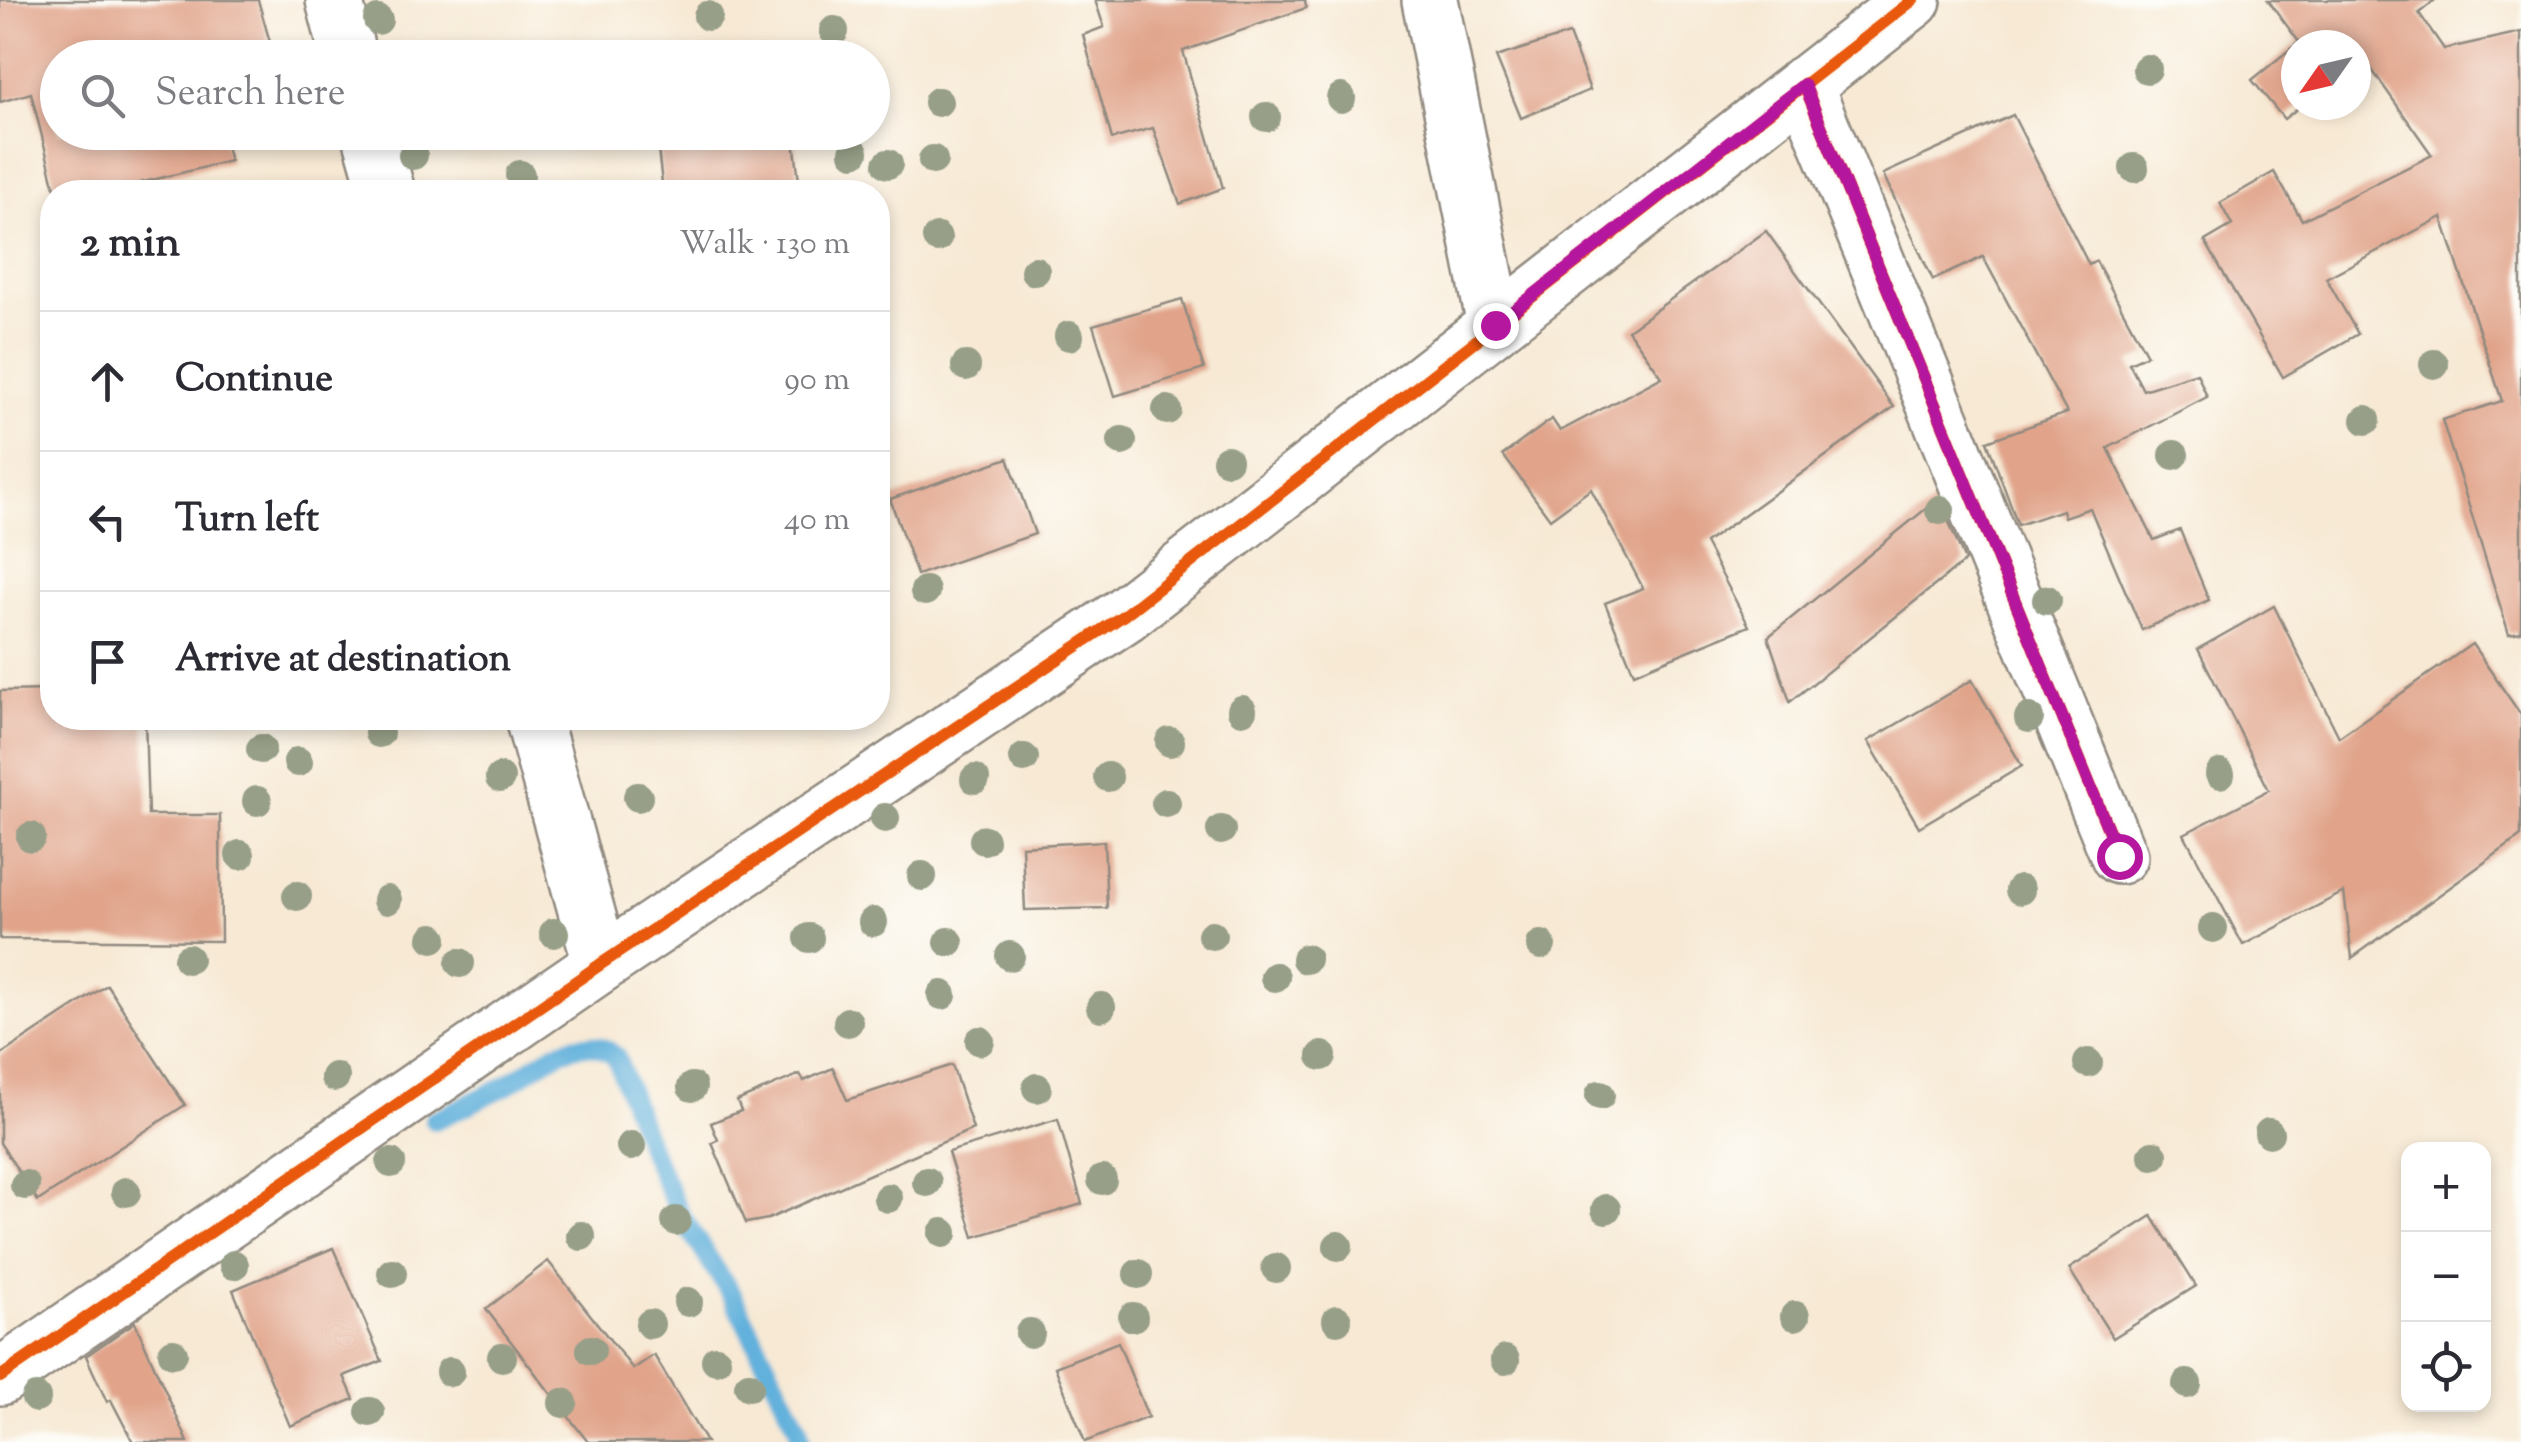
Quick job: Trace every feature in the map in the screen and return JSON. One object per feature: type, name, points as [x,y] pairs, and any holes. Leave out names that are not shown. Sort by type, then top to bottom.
[{"type":"street","points":[[334,0],[345,40]]},
{"type":"street","points":[[1430,0],[1495,325]]},
{"type":"street","points":[[0,1376],[601,964],[1124,615],[1912,0]]},
{"type":"street","points":[[1804,84],[2119,856]]},
{"type":"street","points":[[375,150],[384,180]]},
{"type":"street","points":[[536,730],[601,964]]},
{"type":"building","points":[[0,0],[258,0],[269,40],[40,40],[40,129],[31,93],[0,102]]},
{"type":"building","points":[[1095,0],[1305,0],[1306,8],[1183,51],[1223,188],[1180,204],[1153,128],[1112,139],[1083,35],[1104,27]]},
{"type":"building","points":[[2268,0],[2435,0],[2419,13],[2444,49],[2521,32],[2521,632],[2509,634],[2442,420],[2502,401],[2442,217],[2326,278],[2358,334],[2283,377],[2205,241],[2232,225],[2220,203],[2274,172],[2302,220],[2432,155],[2371,68],[2371,30],[2290,30]]},
{"type":"building","points":[[1569,34],[1590,90],[1521,118],[1496,57]]},
{"type":"building","points":[[2281,57],[2281,115],[2252,80]]},
{"type":"building","points":[[2013,115],[2089,265],[2096,261],[2147,355],[2129,363],[2143,390],[2197,373],[2207,397],[2108,448],[2154,540],[2180,530],[2209,600],[2142,630],[2090,508],[2064,517],[2062,510],[2018,525],[1987,441],[2067,413],[1983,257],[1933,280],[1883,174]]},
{"type":"building","points":[[45,150],[227,150],[230,161],[152,180],[53,180]]},
{"type":"building","points":[[658,150],[795,150],[799,180],[662,180]]},
{"type":"building","points":[[1766,231],[1894,407],[1705,543],[1749,626],[1634,673],[1605,603],[1643,588],[1591,489],[1550,519],[1503,455],[1552,419],[1560,431],[1662,377],[1628,330]]},
{"type":"building","points":[[1182,299],[1204,369],[1115,396],[1093,325]]},
{"type":"building","points":[[1008,458],[1035,534],[917,575],[890,499]]},
{"type":"building","points":[[1939,498],[1965,561],[1790,702],[1768,637]]},
{"type":"building","points":[[2274,606],[2339,737],[2472,644],[2521,715],[2521,836],[2352,958],[2344,892],[2243,945],[2184,834],[2269,790],[2198,649]]},
{"type":"building","points":[[1972,680],[2022,766],[1919,827],[1868,741]]},
{"type":"building","points":[[40,690],[40,730],[145,730],[148,815],[220,815],[221,941],[0,939],[0,691]]},
{"type":"building","points":[[1104,841],[1107,908],[1025,910],[1022,846]]},
{"type":"building","points":[[107,985],[185,1105],[38,1201],[0,1143],[0,1055]]},
{"type":"building","points":[[952,1065],[973,1129],[768,1219],[746,1223],[712,1143],[718,1140],[711,1123],[741,1111],[737,1101],[800,1074],[804,1081],[833,1068],[847,1100]]},
{"type":"building","points":[[1058,1119],[1082,1204],[974,1237],[948,1152]]},
{"type":"building","points":[[2152,1216],[2196,1286],[2113,1338],[2069,1269]]},
{"type":"building","points":[[333,1248],[382,1361],[344,1376],[354,1399],[290,1426],[233,1290]]},
{"type":"building","points":[[548,1261],[633,1369],[654,1355],[706,1442],[588,1442],[486,1309]]},
{"type":"building","points":[[135,1322],[188,1442],[133,1442],[111,1400],[107,1402],[86,1356]]},
{"type":"building","points":[[1118,1342],[1148,1417],[1085,1442],[1055,1367]]},
{"type":"waterway","points":[[434,1120],[573,1047],[602,1048],[616,1057],[649,1147],[681,1216],[732,1295],[798,1427],[801,1442]]},
{"type":"cycle path","points":[[0,1377],[601,964],[1124,615],[1913,0]]},
{"type":"cycle path","points":[[1804,84],[2119,856]]},
{"type":"route","points":[[1495,325],[1804,84],[2119,856]]}]
